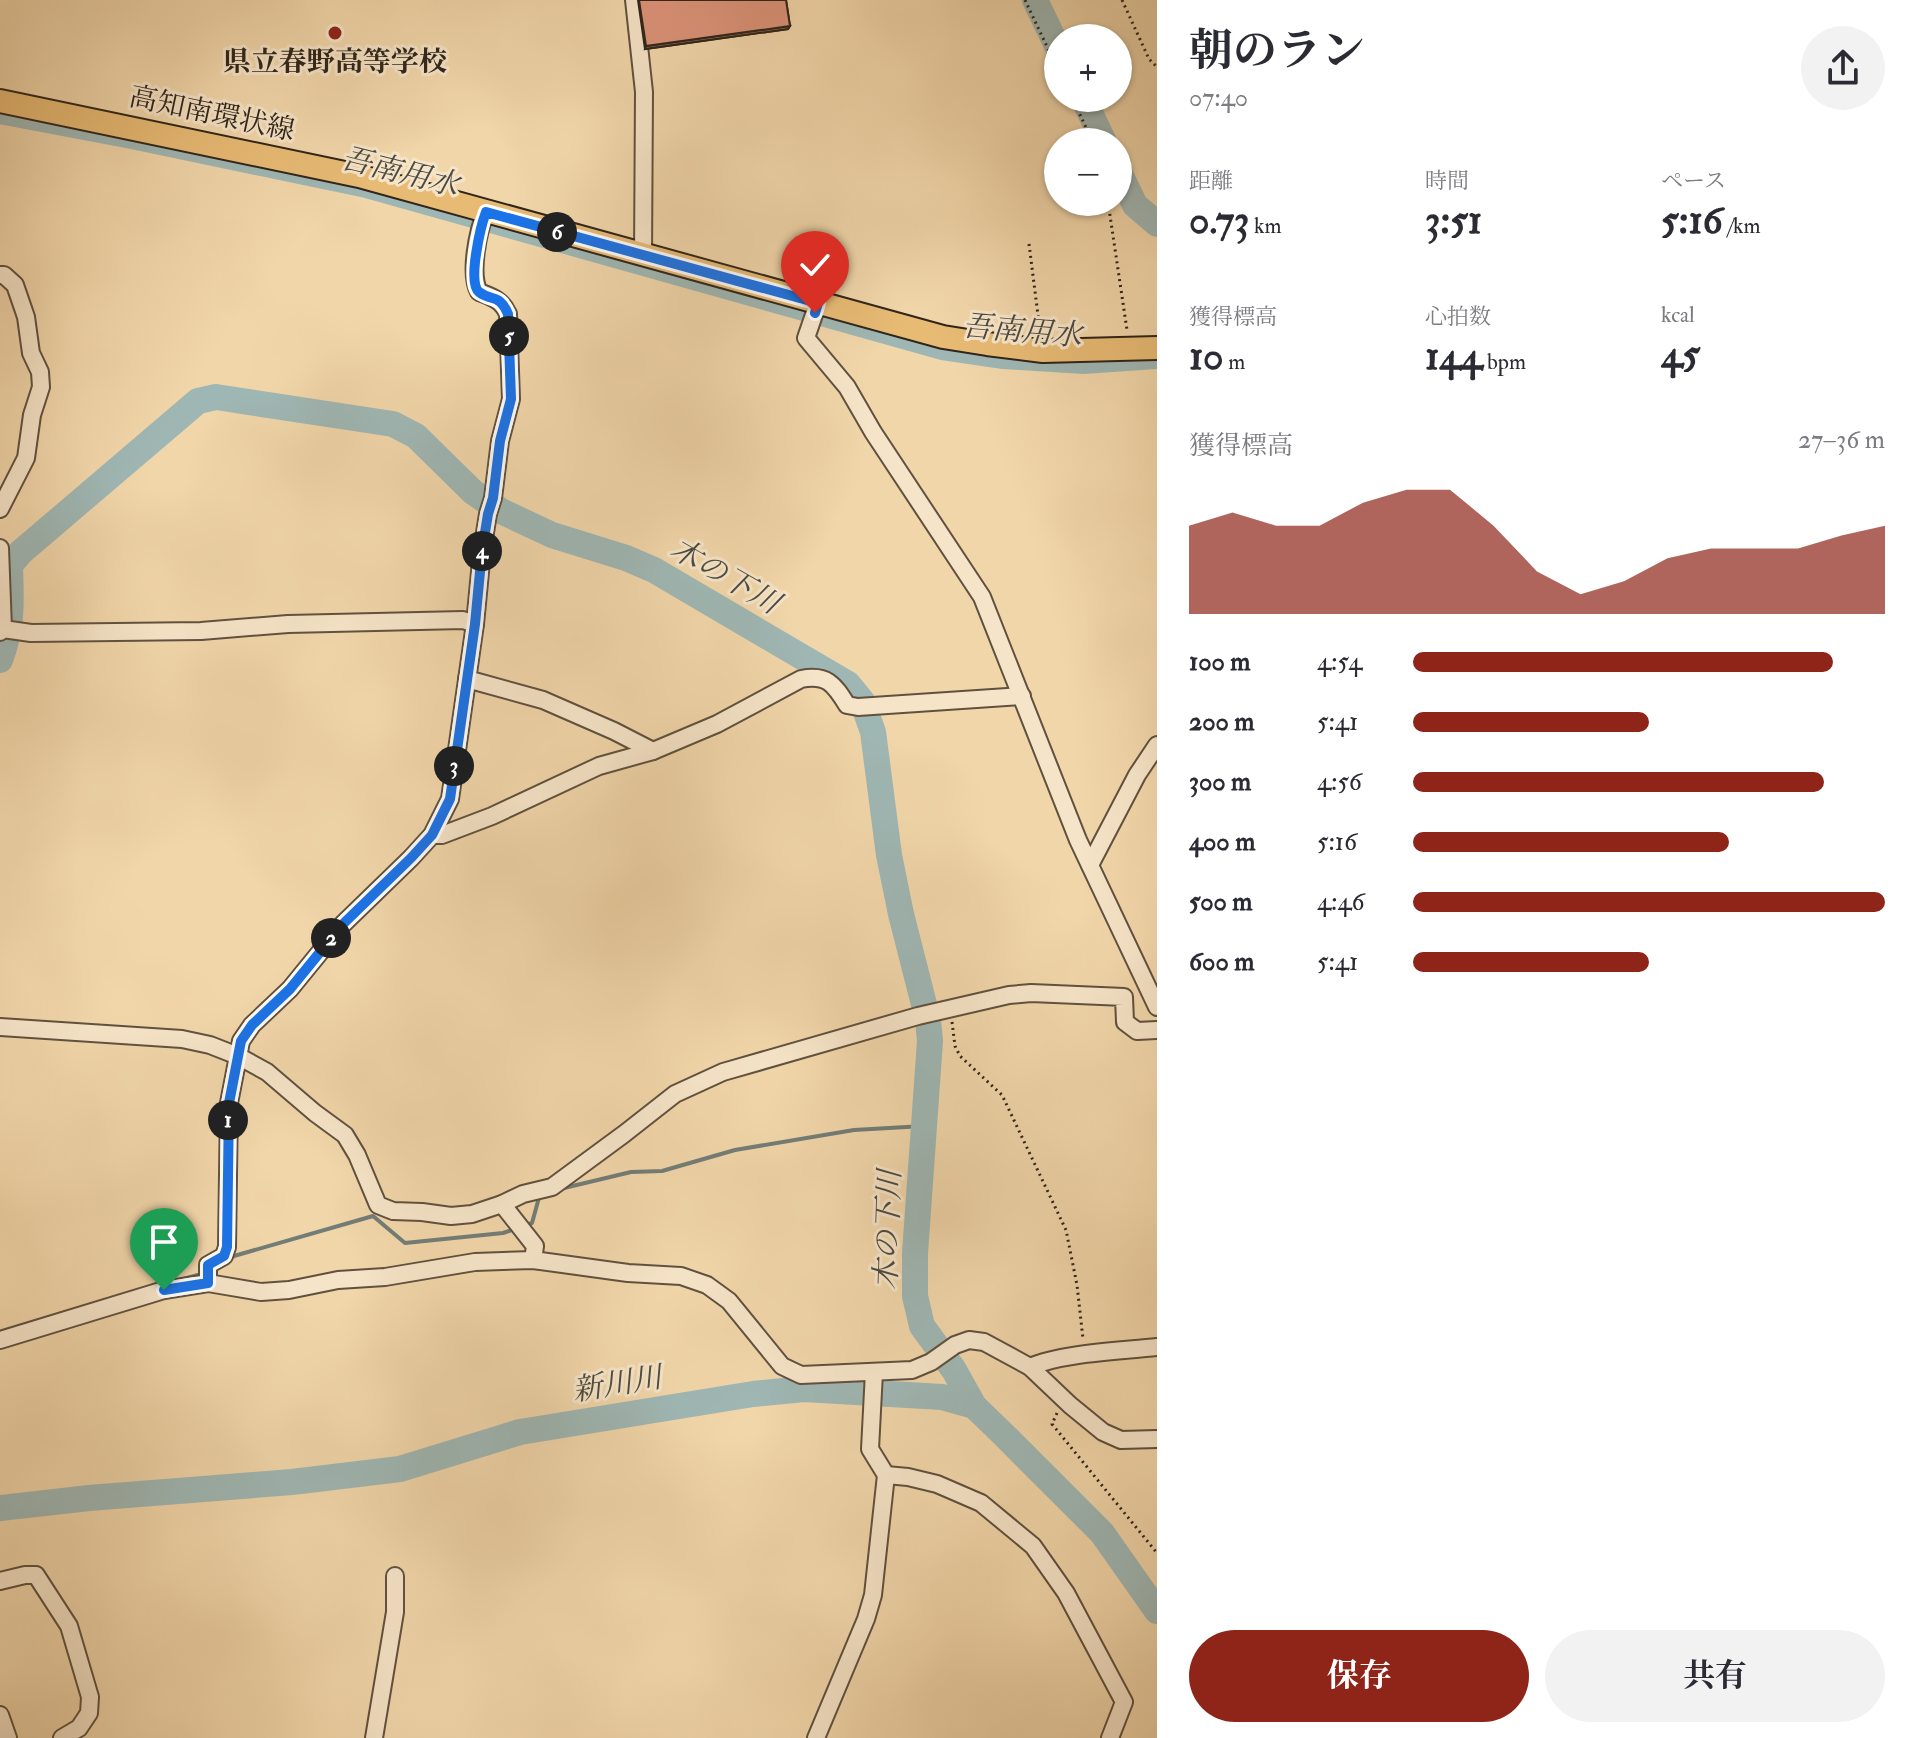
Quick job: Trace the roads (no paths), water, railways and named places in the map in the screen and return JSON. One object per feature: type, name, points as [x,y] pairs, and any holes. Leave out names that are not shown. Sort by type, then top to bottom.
[{"type":"main road","name":"高知南環状線","points":[[0,101],[359,176],[484,219],[643,256],[815,312],[943,337],[1043,351],[1157,348]]},
{"type":"street","points":[[634,0],[644,92],[643,256]]},
{"type":"street","points":[[208,1276],[208,1265],[224,1256],[227,1247],[229,1103],[241,1041],[252,1025],[290,989],[343,924],[432,835],[450,799],[482,551],[500,441],[511,399],[508,314],[504,305],[479,292],[475,285],[477,243],[484,219]]},
{"type":"street","points":[[0,275],[15,285],[26,317],[31,353],[40,372],[41,387],[32,415],[26,458],[0,509]]},
{"type":"street","points":[[815,312],[806,338],[847,387],[873,432],[982,597],[1078,840],[1157,1007]]},
{"type":"street","points":[[0,548],[6,630],[31,633],[201,631],[288,624],[447,620],[475,624]]},
{"type":"street","points":[[432,835],[442,835],[492,816],[599,766],[653,751],[717,724],[801,679],[816,676],[835,686],[847,705],[1022,696]]},
{"type":"street","points":[[467,679],[543,700],[653,751]]},
{"type":"street","points":[[1090,865],[1137,775],[1157,745]]},
{"type":"street","points":[[0,1027],[182,1039],[238,1056],[267,1072],[345,1135],[378,1205],[393,1211],[451,1216],[472,1214],[523,1194],[552,1187],[675,1094],[723,1072],[918,1016],[1009,995],[1124,997],[1125,1022],[1137,1031],[1157,1030]]},
{"type":"street","points":[[502,1204],[535,1246],[533,1260]]},
{"type":"street","points":[[0,1340],[208,1276],[261,1292],[475,1262],[533,1260],[628,1273],[681,1276],[707,1285],[729,1301],[782,1366],[801,1375],[874,1376],[912,1370],[931,1362],[955,1345],[969,1340],[984,1342],[1030,1367],[1103,1432],[1121,1440],[1157,1439]]},
{"type":"street","points":[[1030,1367],[1040,1362],[1157,1347]]},
{"type":"street","points":[[816,1738],[873,1595],[886,1475],[870,1449],[874,1376]]},
{"type":"street","points":[[886,1475],[937,1484],[981,1503],[1033,1546],[1066,1593],[1124,1702],[1110,1738]]},
{"type":"street","points":[[0,1581],[36,1575],[69,1626],[90,1697],[89,1713],[79,1728],[62,1738]]},
{"type":"street","points":[[374,1738],[395,1612],[395,1576]]},
{"type":"street","points":[[0,1715],[8,1738]]},
{"type":"waterway","points":[[1035,0],[1046,24]]},
{"type":"waterway","points":[[1090,112],[1097,128]]},
{"type":"waterway","name":"吾南用水","points":[[0,116],[366,190],[942,352],[1003,361],[1083,366],[1157,361]]},
{"type":"waterway","points":[[1132,199],[1157,224]]},
{"type":"waterway","name":"木の下川","points":[[0,660],[9,624],[10,565],[21,552],[198,401],[216,397],[393,424],[416,436],[473,492],[501,511],[552,535],[654,570],[848,684],[862,701],[873,732],[889,855],[928,1020],[930,1041],[915,1253],[915,1296],[922,1326],[954,1370],[974,1406]]},
{"type":"waterway","points":[[560,1189],[631,1172],[662,1171],[735,1150],[854,1130],[924,1126]]},
{"type":"waterway","points":[[523,1226],[532,1223],[540,1194]]},
{"type":"waterway","points":[[230,1259],[373,1216],[405,1243],[503,1233],[515,1229]]},
{"type":"waterway","points":[[183,1279],[205,1273]]},
{"type":"waterway","name":"新川川","points":[[0,1508],[292,1482],[400,1469],[520,1432],[753,1394],[804,1389],[942,1397],[974,1406],[1003,1434],[1102,1533],[1157,1611]]},
{"type":"place","name":"県立春野高等学校","points":[[335,33]]}]
